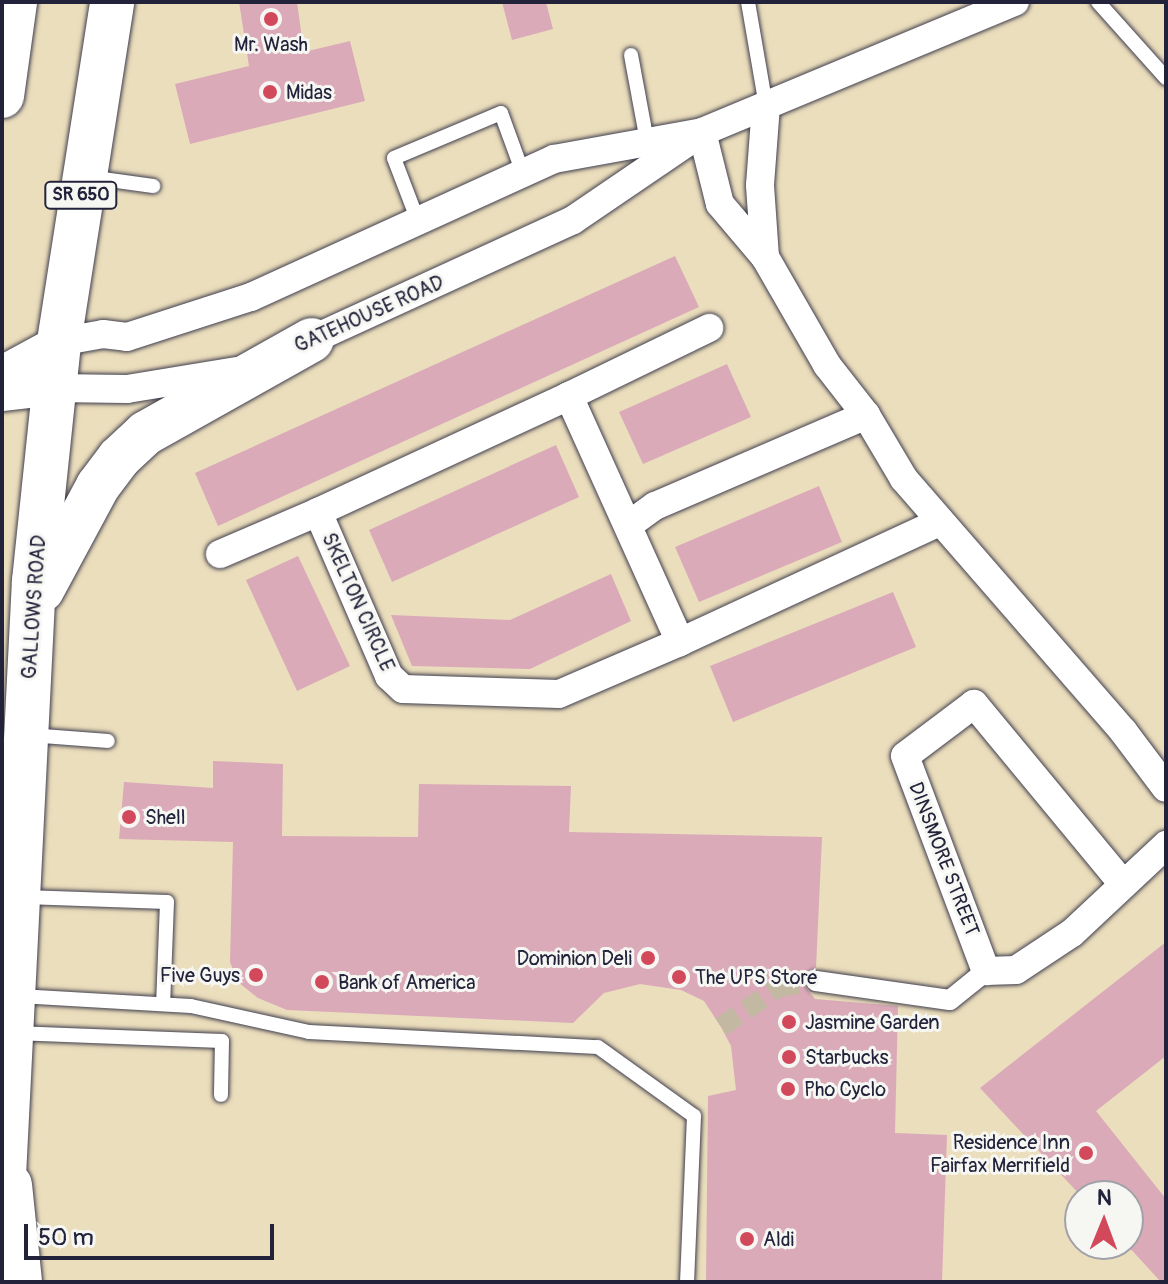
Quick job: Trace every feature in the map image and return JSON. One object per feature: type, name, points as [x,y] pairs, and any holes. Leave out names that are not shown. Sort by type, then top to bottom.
[{"type":"main road","points":[[2,96],[15,2]]},
{"type":"main road","name":"GALLOWS ROAD","points":[[2,1216],[7,1014],[20,897],[33,611],[59,342],[112,2]]},
{"type":"main road","points":[[33,611],[98,486],[119,458],[146,433],[312,340]]},
{"type":"main road","points":[[6,1148],[20,1282]]},
{"type":"street","name":"GATEHOUSE ROAD","points":[[2,394],[54,388],[127,389],[235,371],[312,340],[573,220],[648,155],[1015,2]]},
{"type":"street","points":[[765,257],[760,185],[766,106]]},
{"type":"street","points":[[702,132],[720,204],[765,257],[827,365],[866,415],[904,479],[1123,731],[1166,788]]},
{"type":"street","name":"GATEHOUSE ROAD","points":[[2,373],[59,342],[153,330],[251,297],[554,159],[648,155]]},
{"type":"street","name":"SKELTON CIRCLE","points":[[220,554],[569,396],[709,328]]},
{"type":"street","points":[[569,396],[630,524],[680,642]]},
{"type":"street","points":[[630,524],[655,506],[866,415]]},
{"type":"street","name":"SKELTON CIRCLE","points":[[318,512],[389,676],[403,689],[559,694],[940,522]]},
{"type":"street","name":"DINSMORE STREET","points":[[986,971],[905,756],[974,704],[1123,884]]},
{"type":"street","points":[[816,981],[950,1000],[986,971],[1016,970],[1072,933],[1166,845]]},
{"type":"lane","points":[[748,2],[766,106]]},
{"type":"lane","points":[[1098,2],[1166,78]]},
{"type":"lane","points":[[631,55],[648,155]]},
{"type":"lane","points":[[418,221],[394,158],[501,113],[523,173]]},
{"type":"lane","points":[[84,177],[153,186]]},
{"type":"lane","points":[[25,735],[108,741]]},
{"type":"lane","points":[[20,897],[167,902],[163,1004]]},
{"type":"lane","points":[[7,1014],[163,1004],[248,1015],[309,1032],[598,1047],[694,1116],[687,1282]]},
{"type":"lane","points":[[7,1014],[222,1041],[221,1095]]},
{"type":"building","name":"Midas","points":[[239,2],[297,2],[304,52],[350,41],[365,101],[190,144],[175,84],[249,66]]},
{"type":"building","points":[[502,2],[546,2],[553,29],[512,40]]},
{"type":"building","points":[[675,256],[699,307],[218,526],[195,473]]},
{"type":"building","points":[[727,364],[751,417],[643,464],[619,412]]},
{"type":"building","points":[[556,445],[579,497],[392,582],[369,530]]},
{"type":"building","points":[[819,486],[842,542],[699,602],[675,547]]},
{"type":"building","points":[[298,556],[350,666],[297,691],[246,580]]},
{"type":"building","points":[[611,574],[631,621],[530,669],[412,666],[391,615],[510,620]]},
{"type":"building","points":[[893,592],[916,647],[733,722],[710,666]]},
{"type":"building","points":[[213,761],[283,764],[282,836],[418,837],[419,784],[571,786],[569,832],[822,837],[816,968],[805,974],[804,985],[815,999],[898,1006],[895,1133],[947,1135],[942,1282],[706,1282],[708,1096],[736,1090],[731,1046],[721,1027],[704,1001],[681,990],[640,984],[604,993],[573,1023],[287,1010],[258,998],[238,982],[230,962],[233,842],[119,839],[124,782],[213,788]]},
{"type":"building","name":"Residence Inn Fairfax Merrifield","points":[[1166,942],[1166,1056],[1096,1111],[1166,1199],[1166,1282],[1161,1282],[1141,1260],[1144,1260],[1144,1180],[1066,1180],[980,1088]]},
{"type":"tunnel","points":[[721,1027],[779,987],[816,981]]},
{"type":"place","name":"Mr. Wash","points":[[271,19]]},
{"type":"place","name":"Midas","points":[[270,92]]},
{"type":"place","name":"Shell","points":[[129,817]]},
{"type":"place","name":"Dominion Deli","points":[[648,958]]},
{"type":"place","name":"Five Guys","points":[[256,975]]},
{"type":"place","name":"The UPS Store","points":[[679,977]]},
{"type":"place","name":"Bank of America","points":[[322,982]]},
{"type":"place","name":"Jasmine Garden","points":[[789,1022]]},
{"type":"place","name":"Starbucks","points":[[789,1057]]},
{"type":"place","name":"Pho Cyclo","points":[[788,1089]]},
{"type":"place","name":"Residence Inn Fairfax Merrifield","points":[[1086,1153]]},
{"type":"place","name":"Aldi","points":[[747,1239]]}]
